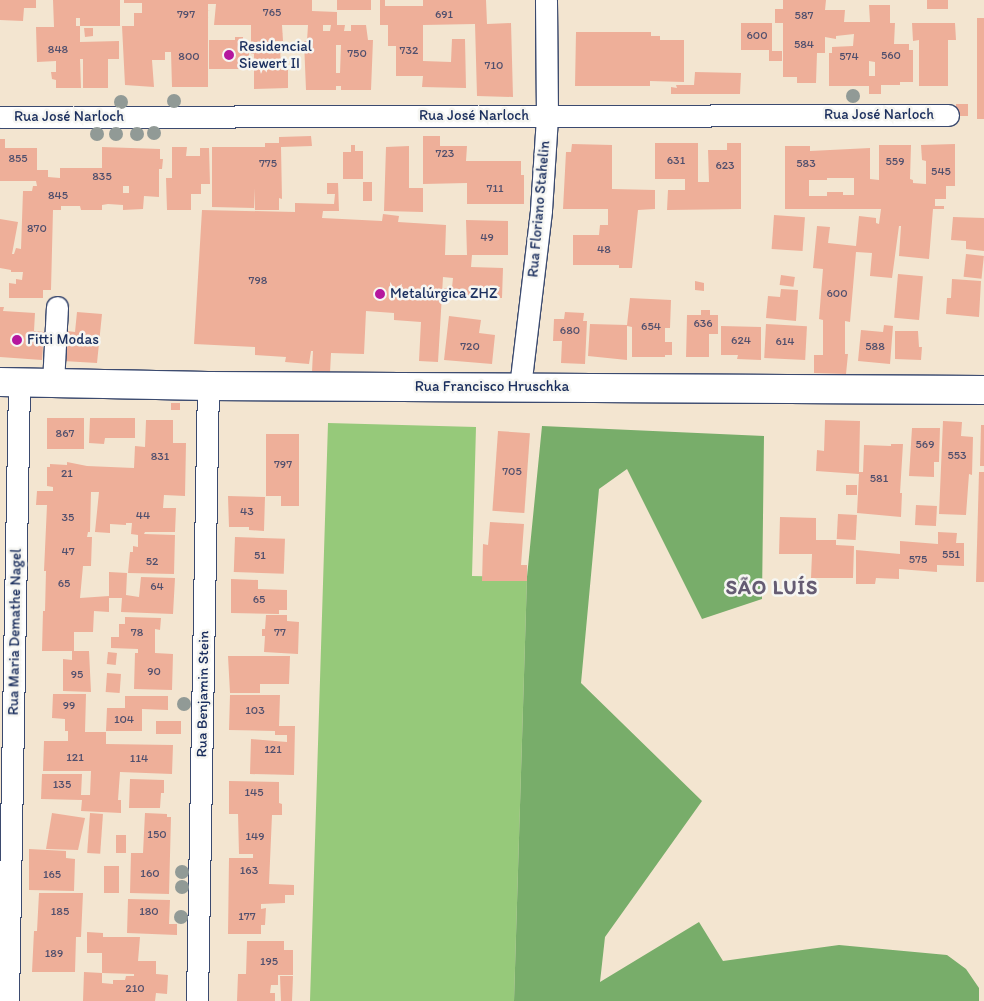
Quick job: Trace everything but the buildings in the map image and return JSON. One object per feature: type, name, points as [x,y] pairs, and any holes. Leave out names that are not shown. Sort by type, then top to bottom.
[{"type":"main road","name":"Rua Francisco Hruschka","points":[[9,382],[208,386],[984,390]]},
{"type":"street","name":"Rua Floriano Stahelin","points":[[520,387],[541,210],[547,116],[546,0]]},
{"type":"street","name":"Rua José Narloch","points":[[0,117],[948,115]]},
{"type":"street","points":[[53,383],[57,307]]},
{"type":"street","name":"Rua Maria Demathe Nagel","points":[[8,1001],[9,382]]},
{"type":"street","name":"Rua Benjamin Stein","points":[[197,1001],[208,386]]},
{"type":"green space","points":[[328,423],[476,427],[472,576],[527,577],[514,1001],[310,1001]]},
{"type":"green space","points":[[542,426],[764,436],[762,599],[702,619],[627,469],[599,489],[581,683],[702,801],[605,937],[600,982],[699,922],[723,961],[839,945],[947,955],[966,969],[979,988],[979,1001],[514,1001],[527,577]]},
{"type":"place","name":"Residencial Siewert II","points":[[229,55]]},
{"type":"place","name":"Metalúrgica ZHZ","points":[[380,294]]},
{"type":"place","name":"Fitti Modas","points":[[17,340]]},
{"type":"district","name":"SÃO LUÍS","points":[[772,587]]}]
